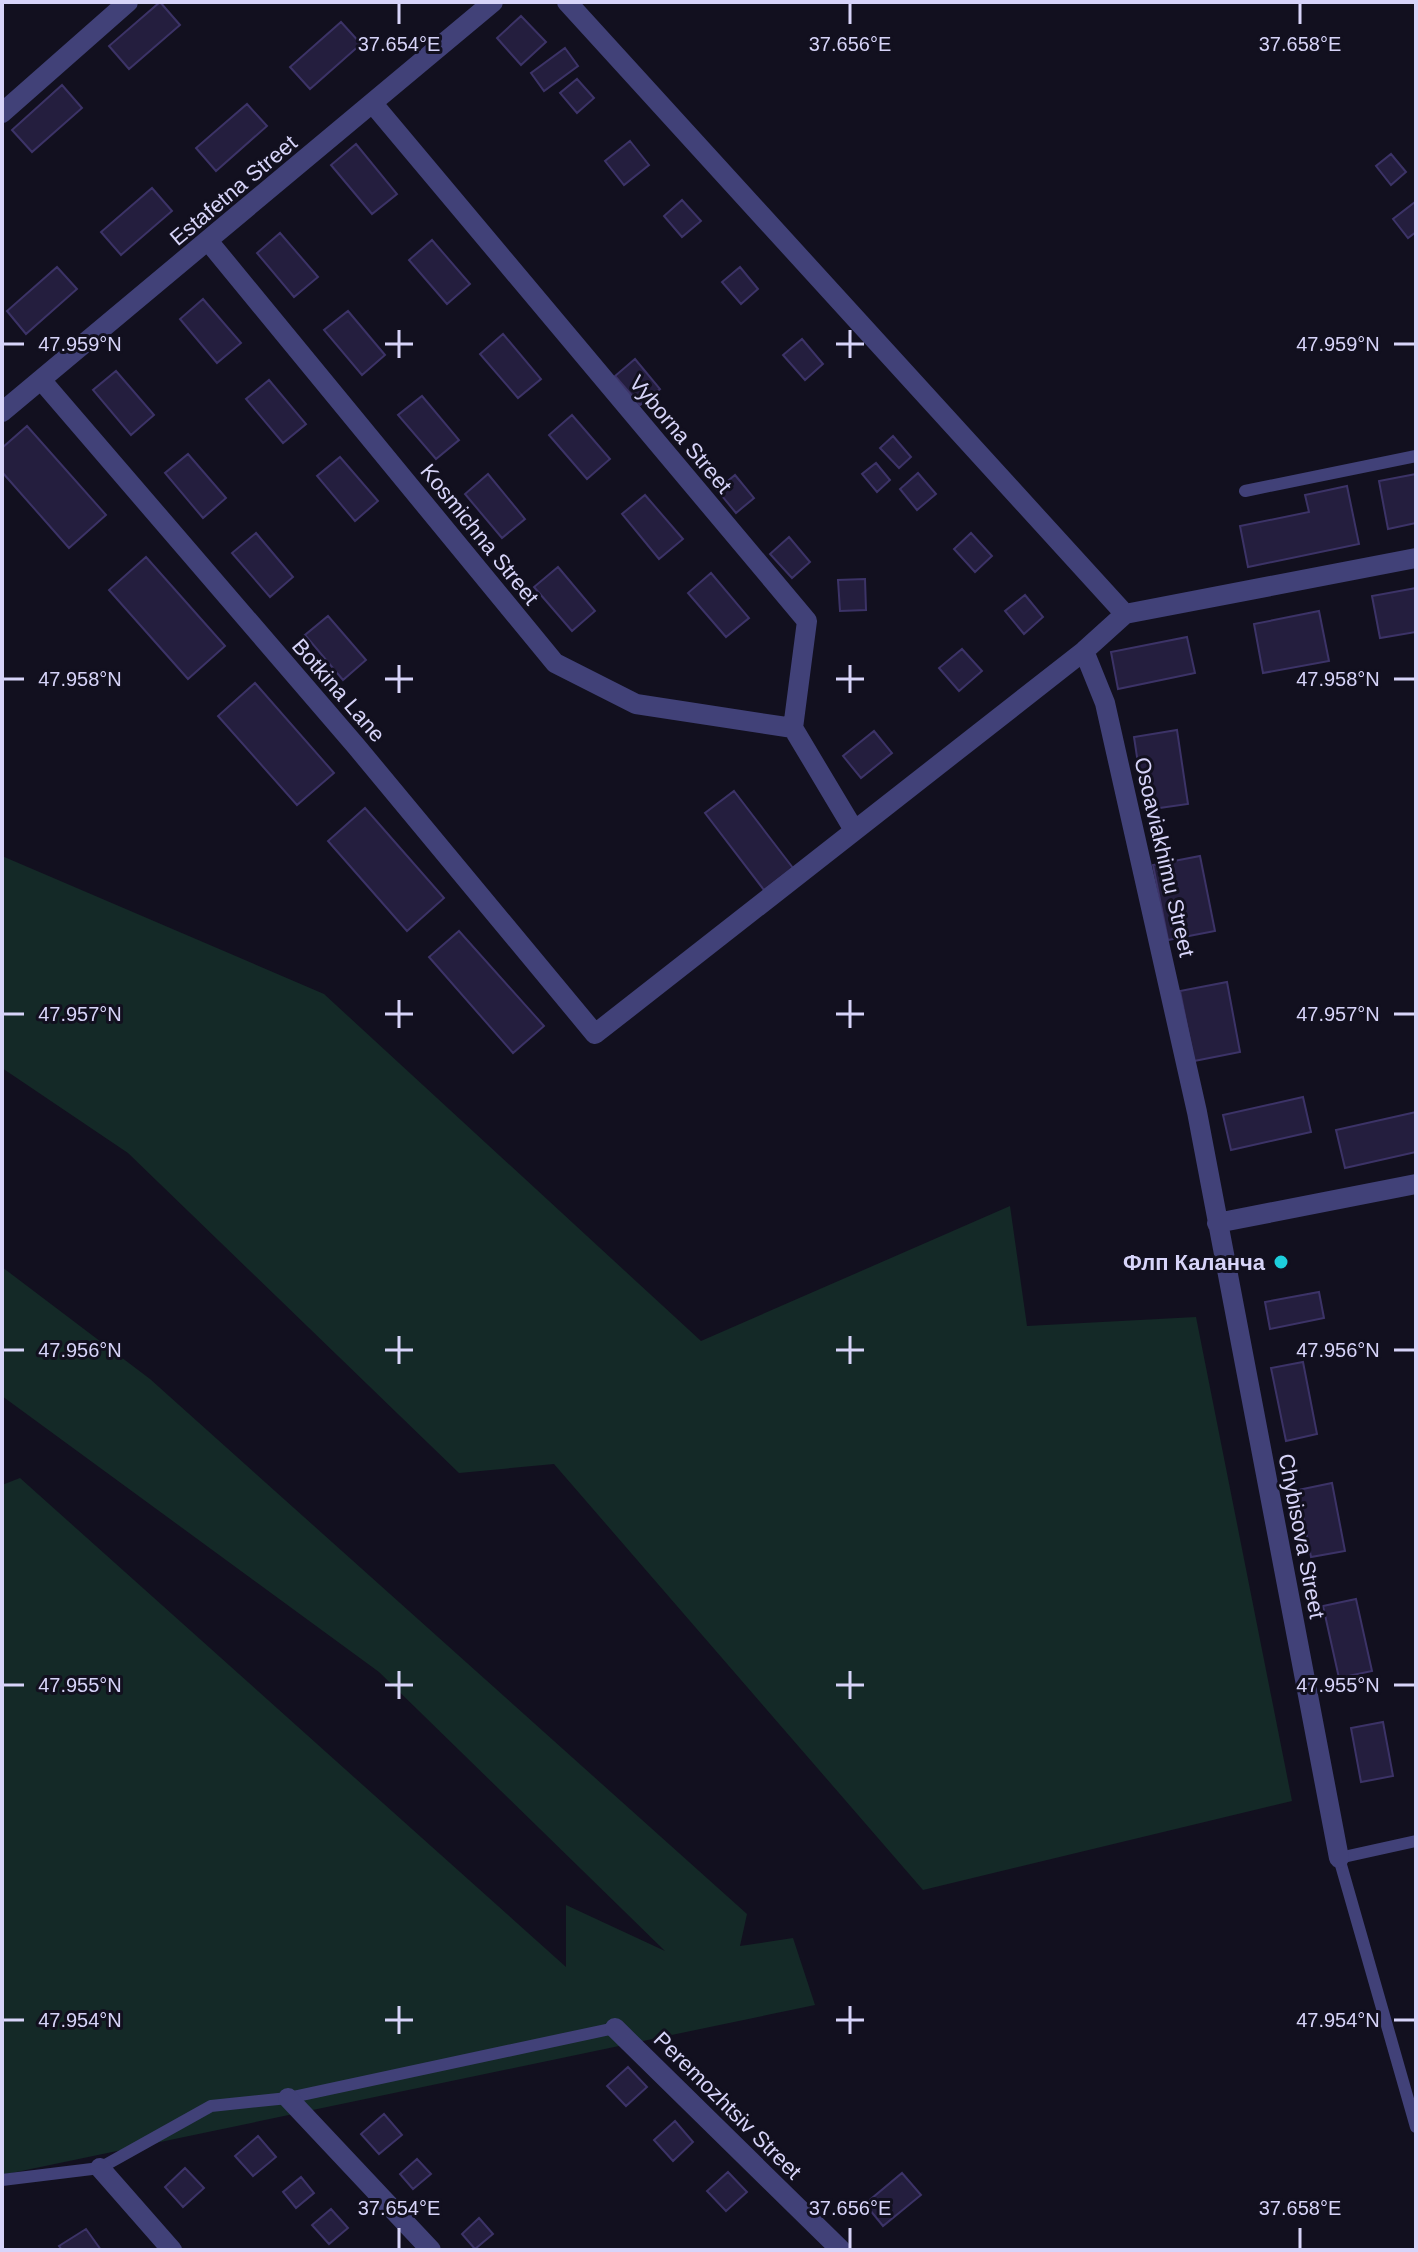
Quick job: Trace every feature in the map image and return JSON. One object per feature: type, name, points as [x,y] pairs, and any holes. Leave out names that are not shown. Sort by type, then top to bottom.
[{"type":"street","points":[[2,113],[128,2]]},
{"type":"street","name":"Estafetna Street","points":[[2,412],[374,105],[493,2]]},
{"type":"street","points":[[567,2],[1125,614]]},
{"type":"street","name":"Vyborna Street","points":[[374,105],[807,621],[793,728]]},
{"type":"street","name":"Kosmichna Street","points":[[209,242],[555,663],[636,704],[793,728]]},
{"type":"street","name":"Botkina Lane","points":[[42,381],[356,746],[595,1034],[854,830]]},
{"type":"street","points":[[793,728],[854,830],[1084,651],[1125,614],[1416,558]]},
{"type":"street","name":"Osoaviakhimu Street","points":[[1084,651],[1105,703],[1197,1112],[1217,1223]]},
{"type":"street","points":[[1217,1223],[1416,1184]]},
{"type":"street","name":"Chybisova Street","points":[[1217,1223],[1339,1858]]},
{"type":"street","name":"Peremozhtsiv Street","points":[[615,2028],[841,2250]]},
{"type":"street","points":[[288,2098],[431,2250]]},
{"type":"street","points":[[100,2168],[172,2250]]},
{"type":"lane","points":[[1245,491],[1416,456]]},
{"type":"lane","points":[[1416,1841],[1339,1858],[1416,2127]]},
{"type":"lane","points":[[2,2180],[100,2168],[211,2106],[288,2098],[615,2028]]},
{"type":"green space","points":[[2,856],[324,994],[701,1341],[1010,1206],[1027,1326],[1196,1317],[1292,1801],[923,1890],[554,1464],[459,1473],[128,1153],[2,1068]]},
{"type":"green space","points":[[2,1267],[150,1379],[747,1914],[740,1946],[793,1938],[815,2005],[2,2175],[2,1485],[20,1478],[566,1967],[566,1905],[665,1951],[379,1672],[2,1396]]},
{"type":"building","points":[[160,2],[180,25],[129,69],[109,46]]},
{"type":"building","points":[[521,16],[546,42],[521,65],[497,38]]},
{"type":"building","points":[[341,22],[361,44],[310,89],[290,67]]},
{"type":"building","points":[[565,48],[578,66],[544,91],[531,73]]},
{"type":"building","points":[[577,79],[594,98],[577,113],[560,93]]},
{"type":"building","points":[[62,85],[82,108],[32,152],[12,130]]},
{"type":"building","points":[[247,104],[267,126],[216,171],[196,148]]},
{"type":"building","points":[[630,141],[649,165],[624,185],[605,161]]},
{"type":"building","points":[[356,144],[397,194],[372,214],[331,165]]},
{"type":"building","points":[[1391,154],[1406,172],[1391,185],[1376,166]]},
{"type":"building","points":[[152,188],[172,211],[121,255],[101,232]]},
{"type":"building","points":[[682,200],[701,221],[682,237],[664,216]]},
{"type":"building","points":[[1415,202],[1416,232],[1408,238],[1393,219]]},
{"type":"building","points":[[280,233],[318,277],[294,297],[257,253]]},
{"type":"building","points":[[432,240],[470,284],[447,304],[409,260]]},
{"type":"building","points":[[57,267],[77,289],[26,334],[7,311]]},
{"type":"building","points":[[740,267],[758,289],[741,304],[722,282]]},
{"type":"building","points":[[203,299],[241,343],[217,363],[180,319]]},
{"type":"building","points":[[348,311],[385,355],[362,375],[324,330]]},
{"type":"building","points":[[503,334],[541,379],[518,398],[480,354]]},
{"type":"building","points":[[802,339],[823,364],[805,380],[783,355]]},
{"type":"building","points":[[635,359],[660,389],[640,405],[615,376]]},
{"type":"building","points":[[116,371],[154,415],[131,435],[93,390]]},
{"type":"building","points":[[269,380],[306,424],[283,443],[246,399]]},
{"type":"building","points":[[422,396],[459,440],[436,459],[398,415]]},
{"type":"building","points":[[572,415],[610,459],[587,479],[549,435]]},
{"type":"building","points":[[27,426],[106,515],[69,548],[2,472],[2,448]]},
{"type":"building","points":[[893,436],[911,457],[899,468],[880,448]]},
{"type":"building","points":[[188,454],[226,498],[203,518],[165,473]]},
{"type":"building","points":[[340,457],[378,501],[355,521],[317,476]]},
{"type":"building","points":[[876,463],[890,480],[877,492],[862,474]]},
{"type":"building","points":[[918,473],[936,494],[917,510],[900,489]]},
{"type":"building","points":[[488,474],[525,519],[502,538],[465,494]]},
{"type":"building","points":[[1416,474],[1416,523],[1388,529],[1379,481]]},
{"type":"building","points":[[735,475],[754,498],[736,513],[717,490]]},
{"type":"building","points":[[1347,486],[1359,544],[1248,567],[1240,526],[1309,512],[1305,495]]},
{"type":"building","points":[[645,495],[683,539],[659,559],[622,514]]},
{"type":"building","points":[[256,533],[293,577],[270,597],[232,553]]},
{"type":"building","points":[[971,533],[992,556],[975,572],[954,549]]},
{"type":"building","points":[[789,537],[810,562],[792,578],[770,554]]},
{"type":"building","points":[[146,557],[225,646],[188,679],[109,590]]},
{"type":"building","points":[[558,567],[595,611],[572,631],[534,587]]},
{"type":"building","points":[[711,573],[749,618],[726,637],[688,593]]},
{"type":"building","points":[[865,579],[866,610],[840,611],[838,580]]},
{"type":"building","points":[[1416,588],[1416,632],[1380,638],[1372,596]]},
{"type":"building","points":[[1025,595],[1043,617],[1024,634],[1005,611]]},
{"type":"building","points":[[1319,611],[1329,661],[1263,673],[1254,624]]},
{"type":"building","points":[[328,616],[366,660],[343,680],[305,635]]},
{"type":"building","points":[[1187,637],[1195,673],[1118,689],[1111,652]]},
{"type":"building","points":[[962,649],[982,671],[959,691],[939,668]]},
{"type":"building","points":[[255,683],[334,773],[297,805],[218,716]]},
{"type":"building","points":[[1177,730],[1188,804],[1145,810],[1134,737]]},
{"type":"building","points":[[874,731],[892,753],[861,778],[843,756]]},
{"type":"building","points":[[734,791],[793,868],[764,890],[705,813]]},
{"type":"building","points":[[365,808],[444,898],[407,931],[328,841]]},
{"type":"building","points":[[1200,856],[1215,931],[1168,940],[1153,865]]},
{"type":"building","points":[[459,931],[544,1026],[513,1053],[429,957]]},
{"type":"building","points":[[1227,982],[1240,1052],[1194,1061],[1180,991]]},
{"type":"building","points":[[1303,1097],[1311,1132],[1231,1150],[1223,1115]]},
{"type":"building","points":[[1416,1112],[1416,1152],[1345,1168],[1336,1130]]},
{"type":"building","points":[[1319,1292],[1324,1318],[1270,1329],[1265,1302]]},
{"type":"building","points":[[1303,1362],[1317,1434],[1286,1441],[1271,1368]]},
{"type":"building","points":[[1332,1483],[1345,1551],[1311,1557],[1298,1490]]},
{"type":"building","points":[[1356,1599],[1372,1671],[1339,1678],[1323,1606]]},
{"type":"building","points":[[1383,1722],[1393,1776],[1361,1782],[1351,1728]]},
{"type":"building","points":[[628,2067],[647,2087],[626,2106],[607,2086]]},
{"type":"building","points":[[384,2114],[402,2135],[379,2154],[361,2134]]},
{"type":"building","points":[[675,2121],[693,2142],[673,2161],[654,2140]]},
{"type":"building","points":[[258,2136],[276,2157],[253,2176],[235,2156]]},
{"type":"building","points":[[417,2159],[431,2174],[413,2189],[400,2174]]},
{"type":"building","points":[[185,2168],[204,2188],[183,2207],[165,2187]]},
{"type":"building","points":[[728,2172],[747,2192],[726,2211],[707,2191]]},
{"type":"building","points":[[902,2173],[921,2195],[883,2226],[865,2204]]},
{"type":"building","points":[[301,2177],[314,2193],[296,2208],[283,2192]]},
{"type":"building","points":[[331,2209],[348,2228],[329,2244],[312,2225]]},
{"type":"building","points":[[479,2218],[493,2234],[475,2249],[462,2234]]},
{"type":"building","points":[[86,2229],[101,2250],[62,2250],[59,2246]]},
{"type":"place","name":"Флп Каланча","points":[[1281,1262]]}]
